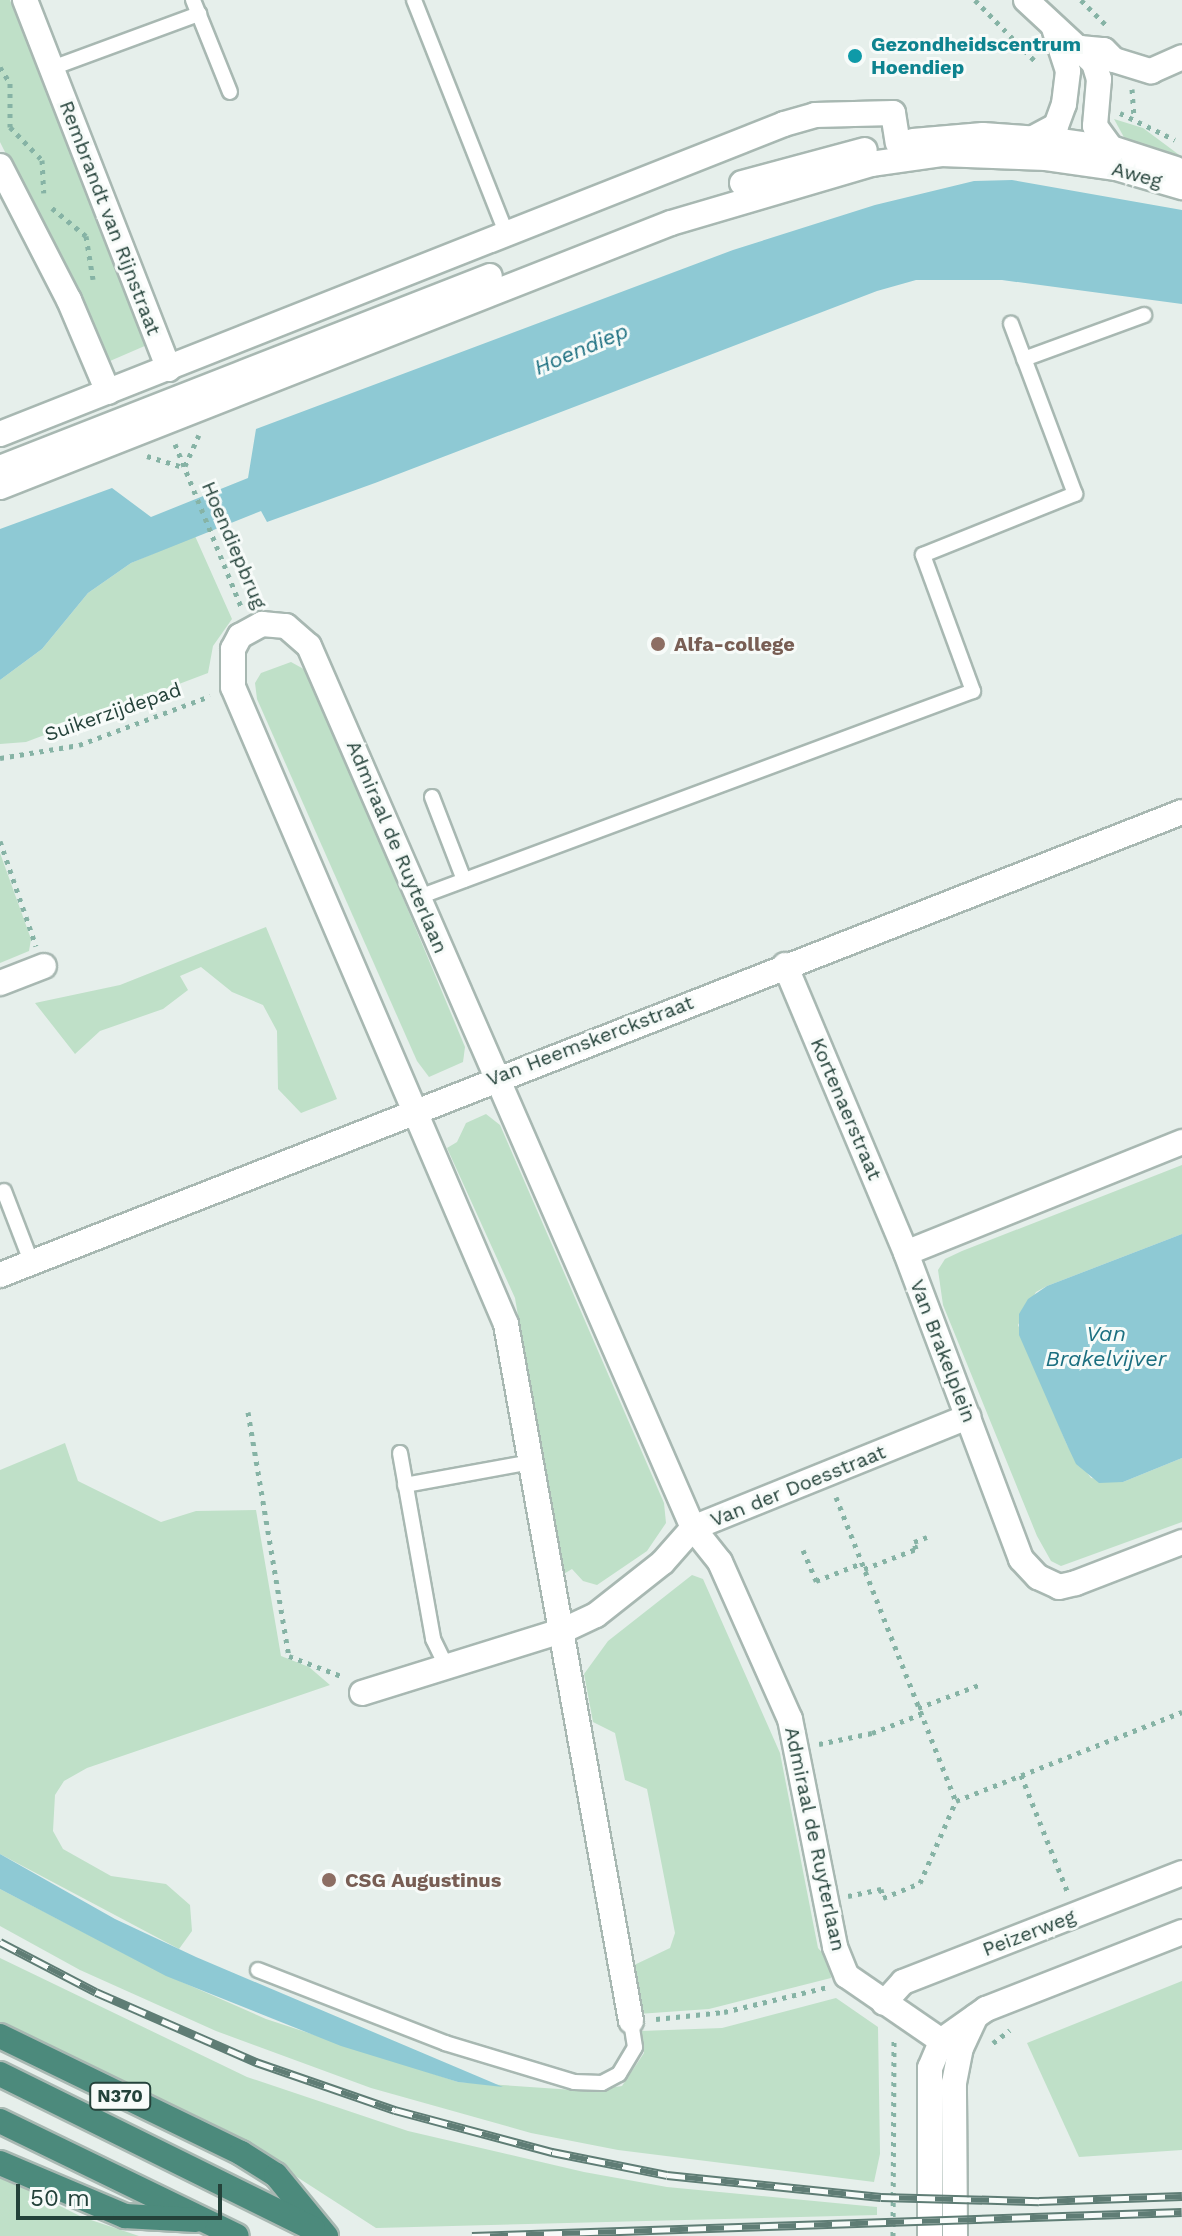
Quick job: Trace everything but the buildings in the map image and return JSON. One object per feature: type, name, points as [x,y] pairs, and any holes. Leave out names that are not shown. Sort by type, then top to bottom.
[{"type":"highway","name":"N370","points":[[0,2036],[241,2153],[276,2175],[326,2236]]},
{"type":"highway","name":"N370","points":[[0,2074],[326,2236]]},
{"type":"highway","points":[[0,2121],[237,2236]]},
{"type":"highway","points":[[0,2163],[125,2216],[206,2221]]},
{"type":"street","name":"Rembrandt van Rijnstraat","points":[[25,0],[169,369]]},
{"type":"street","points":[[1026,0],[1054,28],[1073,55],[1097,70],[1095,126],[1102,156]]},
{"type":"street","points":[[1073,55],[1104,50],[1114,60],[1151,71],[1182,57]]},
{"type":"street","points":[[1033,138],[1060,120],[1073,55]]},
{"type":"street","points":[[0,434],[784,124],[815,115],[893,113],[898,143]]},
{"type":"street","points":[[0,468],[664,209],[783,170],[898,143],[959,136],[1033,138],[1102,156]]},
{"type":"street","points":[[0,487],[528,278],[742,199],[871,164],[941,154],[1102,156]]},
{"type":"street","name":"Aweg","points":[[1102,156],[1182,171]]},
{"type":"street","name":"Aweg","points":[[1102,156],[1182,187]]},
{"type":"street","points":[[0,166],[69,300],[108,392]]},
{"type":"street","name":"Admiraal de Ruyterlaan","points":[[252,627],[286,626],[309,646],[693,1528],[720,1562],[799,1748],[827,1900],[847,1976],[950,2048]]},
{"type":"street","points":[[252,627],[233,649],[233,687],[418,1109],[506,1324],[564,1630],[631,2021]]},
{"type":"street","name":"Van Heemskerckstraat","points":[[0,1275],[497,1077],[1182,812]]},
{"type":"street","name":"Kortenaerstraat","points":[[785,965],[906,1253]]},
{"type":"street","points":[[0,983],[44,966]]},
{"type":"street","name":"Van Brakelplein","points":[[1182,1142],[906,1253],[1021,1559],[1038,1577],[1059,1587],[1076,1583],[1182,1542]]},
{"type":"street","name":"Van der Doesstraat","points":[[564,1630],[607,1607],[663,1562],[693,1528],[968,1417]]},
{"type":"street","points":[[362,1693],[564,1630]]},
{"type":"street","name":"Peizerweg","points":[[889,2007],[903,1982],[1182,1873]]},
{"type":"street","points":[[930,2236],[930,2068],[976,2016],[1182,1932]]},
{"type":"street","points":[[950,2048],[954,2083],[955,2236]]},
{"type":"lane","points":[[414,0],[507,235]]},
{"type":"lane","points":[[52,68],[196,7],[230,92]]},
{"type":"lane","points":[[1024,359],[1144,315]]},
{"type":"lane","points":[[419,897],[973,691],[923,555],[1075,494],[1011,324]]},
{"type":"lane","points":[[432,797],[464,880]]},
{"type":"lane","points":[[4,1191],[32,1264]]},
{"type":"lane","points":[[400,1453],[433,1639],[446,1666]]},
{"type":"lane","points":[[405,1485],[532,1462]]},
{"type":"lane","points":[[258,1970],[445,2043],[574,2082],[602,2083],[619,2074],[635,2047],[631,2021]]},
{"type":"path","points":[[975,0],[1026,49],[1039,71]]},
{"type":"path","points":[[0,67],[10,83],[10,127],[42,160],[50,207],[86,236],[93,279]]},
{"type":"path","points":[[1134,116],[1182,145]]},
{"type":"path","points":[[69,300],[93,279],[132,275]]},
{"type":"path","name":"Hoendiepbrug","points":[[184,467],[214,545],[252,627]]},
{"type":"path","name":"Suikerzijdepad","points":[[0,758],[79,745],[233,687]]},
{"type":"path","points":[[0,841],[44,966]]},
{"type":"path","points":[[248,1412],[289,1656],[354,1681],[362,1693]]},
{"type":"path","points":[[827,1474],[956,1801]]},
{"type":"path","points":[[803,1550],[816,1581],[916,1549],[914,1542],[927,1537]]},
{"type":"path","points":[[799,1748],[872,1733],[979,1685]]},
{"type":"path","points":[[827,1900],[881,1889],[883,1898],[920,1883],[956,1801],[1182,1712]]},
{"type":"path","points":[[1021,1775],[1076,1914]]},
{"type":"path","points":[[631,2021],[724,2012],[831,1986],[847,1976]]},
{"type":"path","points":[[889,2007],[893,2236]]},
{"type":"path","points":[[985,2057],[1006,2031],[1021,2026]]},
{"type":"green space","points":[[0,0],[10,0],[147,345],[110,361],[0,142]]},
{"type":"green space","points":[[1114,119],[1143,128],[1182,157],[1126,141]]},
{"type":"green space","points":[[195,536],[232,619],[213,646],[208,673],[26,742],[0,744],[0,680],[42,649],[88,593],[131,563]]},
{"type":"green space","points":[[291,662],[309,672],[465,1047],[463,1062],[429,1077],[417,1061],[257,699],[255,683],[261,673]]},
{"type":"green space","points":[[0,853],[31,939],[29,951],[0,963]]},
{"type":"green space","points":[[266,927],[337,1099],[301,1113],[278,1089],[277,1031],[263,1005],[232,992],[201,967],[180,976],[188,990],[163,1009],[100,1031],[75,1054],[35,1003],[120,985]]},
{"type":"green space","points":[[486,1114],[500,1125],[664,1503],[666,1523],[647,1551],[597,1585],[583,1581],[572,1569],[562,1575],[515,1298],[447,1148],[457,1142],[466,1123]]},
{"type":"green space","points":[[1182,1165],[1182,1234],[1036,1292],[1018,1325],[1067,1445],[1091,1478],[1123,1482],[1182,1458],[1182,1522],[1061,1566],[1051,1561],[1037,1536],[943,1305],[938,1270],[945,1259],[962,1251]]},
{"type":"green space","points":[[65,1443],[78,1481],[161,1522],[196,1511],[256,1510],[281,1656],[309,1667],[330,1685],[87,1768],[64,1781],[55,1795],[53,1831],[63,1849],[111,1876],[166,1884],[190,1905],[192,1931],[179,1949],[0,1854],[0,1470]]},
{"type":"green space","points":[[692,1575],[703,1579],[780,1753],[818,1948],[829,1960],[831,1978],[709,2009],[638,2014],[630,1967],[670,1948],[675,1933],[647,1789],[625,1780],[615,1733],[593,1722],[584,1674],[608,1641]]},
{"type":"green space","points":[[0,1889],[166,1975],[266,2019],[458,2082],[588,2091],[622,2086],[644,2053],[641,2031],[722,2028],[836,1998],[878,2027],[880,2154],[874,2182],[618,2150],[531,2133],[371,2088],[216,2031],[80,1970],[0,1926]]},
{"type":"green space","points":[[0,1958],[247,2077],[408,2131],[584,2172],[667,2187],[877,2207],[877,2215],[376,2228],[246,2144],[0,2023]]},
{"type":"green space","points":[[1182,1981],[1182,2150],[1079,2157],[1027,2043]]},
{"type":"green space","points":[[0,2176],[82,2217],[139,2236],[0,2236]]},
{"type":"water","name":"Hoendiep","points":[[1012,180],[1182,210],[1182,304],[1002,280],[916,280],[877,291],[375,483],[267,522],[261,511],[131,563],[88,593],[42,649],[0,680],[0,529],[112,488],[151,517],[248,478],[256,429],[733,250],[875,205],[974,181]]},
{"type":"water","name":"Van Brakelvijver","points":[[1182,1234],[1182,1458],[1123,1482],[1099,1483],[1076,1464],[1067,1445],[1019,1335],[1019,1314],[1028,1299],[1047,1286]]},
{"type":"water","points":[[0,1854],[115,1919],[196,1957],[503,2087],[458,2082],[341,2046],[166,1976],[0,1889]]},
{"type":"railway","points":[[0,1942],[96,1992],[256,2062],[395,2110],[552,2152],[667,2175],[881,2197],[1039,2201],[1182,2196]]},
{"type":"railway","points":[[472,2236],[1182,2212]]},
{"type":"place","name":"Gezondheidscentrum Hoendiep","points":[[855,56]]},
{"type":"place","name":"Alfa-college","points":[[658,644]]},
{"type":"place","name":"CSG Augustinus","points":[[329,1880]]}]
